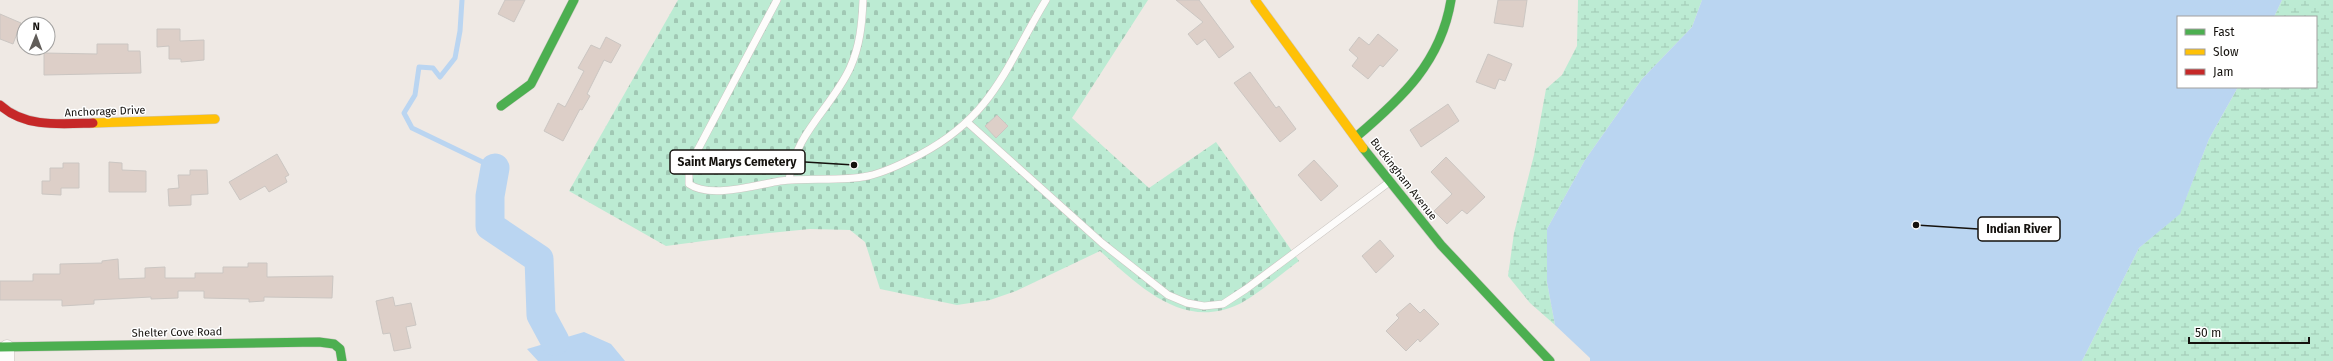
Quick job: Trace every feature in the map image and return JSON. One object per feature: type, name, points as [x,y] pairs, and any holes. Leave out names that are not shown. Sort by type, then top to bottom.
[{"type":"street","points":[[501,106],[531,84],[574,0]]},
{"type":"street","name":"Buckingham Avenue","points":[[1255,0],[1390,182],[1460,266],[1550,361]]},
{"type":"street","points":[[1356,137],[1404,92],[1425,66],[1446,28],[1451,0]]},
{"type":"street","name":"Anchorage Drive","points":[[0,105],[11,115],[46,124],[215,119]]},
{"type":"street","name":"Shelter Cove Road","points":[[5,352],[319,342],[334,344],[340,349],[342,361]]},
{"type":"lane","points":[[777,0],[695,155],[689,173],[689,184],[697,189],[712,191],[789,180],[837,180],[869,176],[903,164],[936,146],[968,122],[995,91],[1046,0]]},
{"type":"lane","points":[[789,180],[793,158],[850,70],[860,45],[863,0]]},
{"type":"lane","points":[[968,122],[1102,243],[1147,280],[1168,295],[1187,303],[1204,306],[1223,304],[1246,289],[1390,182]]},
{"type":"green space","points":[[678,0],[1148,0],[1072,118],[1149,188],[1216,142],[1299,261],[1260,291],[1237,305],[1217,311],[1198,312],[1180,308],[1162,300],[1146,290],[1100,251],[1016,291],[990,300],[957,305],[880,289],[865,242],[850,230],[810,229],[666,246],[569,191]]},
{"type":"green space","points":[[1578,0],[1702,0],[1692,27],[1642,79],[1585,160],[1547,229],[1547,282],[1555,325],[1530,303],[1508,276],[1514,233],[1534,155],[1546,89],[1562,75],[1577,46]]},
{"type":"green space","points":[[2282,0],[2333,0],[2333,361],[2082,361],[2139,248],[2180,213],[2209,139],[2237,88],[2317,88],[2317,16],[2274,16]]},
{"type":"water","points":[[1702,0],[2282,0],[2274,16],[2177,16],[2177,88],[2237,88],[2209,139],[2180,214],[2139,248],[2082,361],[1590,361],[1590,358],[1555,325],[1547,282],[1547,229],[1585,160],[1642,79],[1692,27]]},
{"type":"water","points":[[584,332],[611,344],[625,361],[538,361],[527,349]]},
{"type":"building","points":[[505,0],[525,0],[514,22],[498,14]]},
{"type":"building","points":[[1176,0],[1199,0],[1234,47],[1219,58],[1205,39],[1197,45],[1188,34],[1203,22]]},
{"type":"building","points":[[1498,0],[1527,0],[1523,27],[1494,23]]},
{"type":"building","points":[[0,14],[16,21],[16,36],[13,44],[0,39]]},
{"type":"building","points":[[157,29],[180,29],[180,41],[204,40],[204,60],[181,62],[181,59],[169,59],[169,46],[157,47]]},
{"type":"building","points":[[1378,34],[1398,50],[1383,67],[1380,65],[1368,79],[1352,66],[1358,58],[1349,50],[1359,37],[1369,45]]},
{"type":"building","points":[[606,37],[621,45],[611,63],[604,60],[587,94],[590,96],[582,110],[580,109],[563,141],[544,131],[558,103],[565,107],[584,71],[578,68],[591,45],[600,49]]},
{"type":"building","points":[[97,44],[128,44],[128,51],[140,51],[141,73],[44,75],[44,56],[56,56],[56,53],[97,54]]},
{"type":"building","points":[[1488,54],[1512,64],[1505,81],[1499,79],[1495,89],[1476,82]]},
{"type":"building","points":[[1250,72],[1276,108],[1279,106],[1296,129],[1280,142],[1234,83]]},
{"type":"building","points":[[1448,104],[1459,121],[1421,147],[1410,130]]},
{"type":"building","points":[[997,115],[1008,126],[996,138],[985,126]]},
{"type":"building","points":[[277,154],[289,175],[285,177],[287,182],[269,192],[265,186],[240,200],[229,182]]},
{"type":"building","points":[[1446,157],[1485,197],[1467,214],[1462,210],[1447,224],[1434,211],[1452,194],[1431,172]]},
{"type":"building","points":[[1314,160],[1338,186],[1321,201],[1298,175]]},
{"type":"building","points":[[109,162],[122,163],[122,170],[146,171],[146,192],[109,192]]},
{"type":"building","points":[[63,163],[79,163],[79,188],[61,188],[61,195],[42,194],[42,181],[50,181],[50,168],[63,168]]},
{"type":"building","points":[[190,170],[207,170],[208,194],[191,195],[191,205],[169,206],[168,189],[179,188],[178,175],[190,175]]},
{"type":"building","points":[[1380,240],[1394,256],[1376,273],[1362,256]]},
{"type":"building","points":[[118,259],[119,279],[145,278],[145,268],[165,267],[165,278],[195,278],[195,273],[223,273],[223,267],[248,267],[248,263],[267,263],[267,277],[333,276],[332,298],[264,297],[264,301],[249,302],[249,299],[204,298],[204,291],[178,291],[178,298],[151,299],[151,297],[94,300],[94,304],[62,306],[62,300],[0,300],[0,281],[33,281],[33,274],[60,274],[60,264],[102,263],[102,261]]},
{"type":"building","points":[[393,297],[395,306],[411,303],[416,325],[406,327],[411,348],[394,351],[390,333],[383,334],[376,301]]},
{"type":"building","points":[[1410,303],[1420,313],[1424,309],[1439,324],[1420,342],[1418,339],[1406,351],[1386,331],[1399,318],[1396,315]]},
{"type":"waterway","points":[[462,0],[460,31],[455,58],[440,77],[433,68],[419,67],[415,95],[404,113],[412,128],[495,168]]},
{"type":"waterway","points":[[495,168],[490,196],[490,226],[539,259],[541,315],[555,341]]},
{"type":"traffic: fast","points":[[501,106],[531,84],[574,0]]},
{"type":"traffic: fast","points":[[1356,137],[1404,93],[1429,60],[1446,22],[1451,0]]},
{"type":"traffic: fast","points":[[1363,148],[1441,245],[1550,361]]},
{"type":"traffic: fast","points":[[0,347],[319,342],[334,344],[340,349],[342,361]]},
{"type":"traffic: slow","points":[[1255,0],[1363,148]]},
{"type":"traffic: slow","points":[[93,123],[215,119]]},
{"type":"traffic: jam","points":[[0,105],[21,118],[32,121],[56,124],[93,123]]},
{"type":"place","name":"Saint Marys Cemetery","points":[[854,165]]},
{"type":"place","name":"Indian River","points":[[1916,225]]}]
